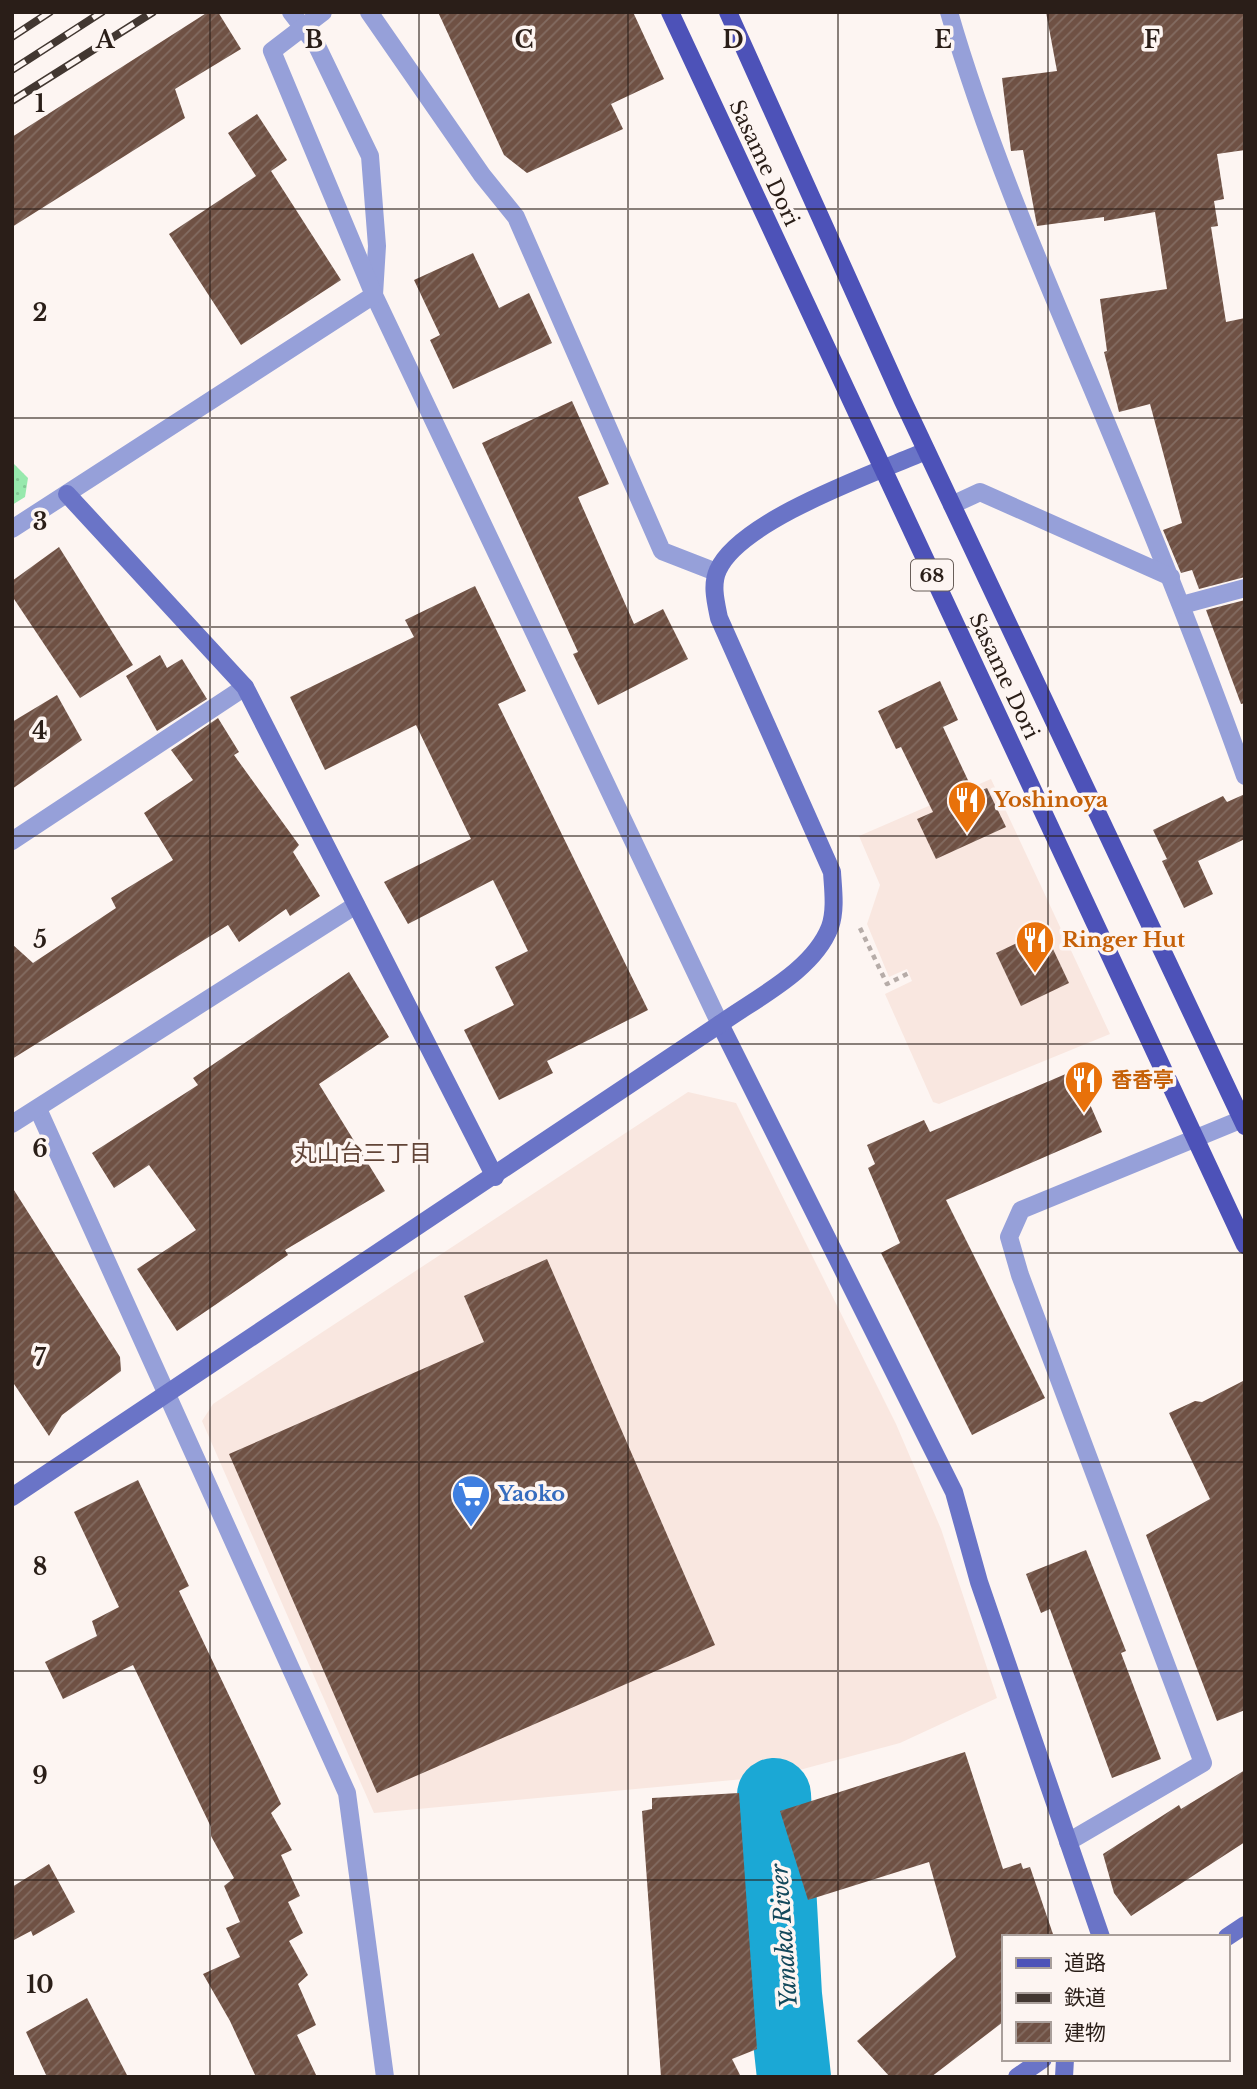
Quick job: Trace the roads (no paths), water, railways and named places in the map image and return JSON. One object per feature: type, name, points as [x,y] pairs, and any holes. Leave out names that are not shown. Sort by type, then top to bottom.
[{"type":"main road","name":"Sasame Dori","points":[[670,12],[1245,1245]]},
{"type":"main road","name":"Sasame Dori","points":[[728,12],[926,451],[1244,1121]]},
{"type":"street","points":[[291,12],[317,46],[370,156],[377,246],[374,295]]},
{"type":"street","points":[[323,12],[272,51],[374,295],[720,1024],[954,1492],[979,1582],[1100,1935]]},
{"type":"street","points":[[369,12],[482,175],[516,217],[662,551],[716,572]]},
{"type":"street","points":[[949,12],[963,60],[1023,225],[1171,577],[1245,776]]},
{"type":"street","points":[[12,529],[374,295]]},
{"type":"street","points":[[12,1497],[495,1177],[720,1024],[789,975],[813,953],[830,927],[834,899],[832,872],[719,618],[714,595],[716,572],[729,552],[758,528],[926,451]]},
{"type":"street","points":[[952,505],[980,492],[1171,577]]},
{"type":"street","points":[[67,494],[245,687],[495,1177]]},
{"type":"street","points":[[1182,605],[1245,588]]},
{"type":"street","points":[[12,841],[245,687]]},
{"type":"street","points":[[12,1124],[356,905]]},
{"type":"street","points":[[38,1109],[347,1793],[385,2077]]},
{"type":"street","points":[[1068,1842],[1203,1763],[1020,1275],[1009,1237],[1021,1210],[1193,1138],[1244,1121]]},
{"type":"street","points":[[1229,1936],[1245,1925]]},
{"type":"street","points":[[1017,2077],[1040,2061]]},
{"type":"waterway","name":"Yanaka River","points":[[774,1795],[785,1995],[794,2077]]},
{"type":"railway","points":[[12,37],[50,12]]},
{"type":"railway","points":[[12,70],[102,12]]},
{"type":"railway","points":[[12,101],[153,12]]},
{"type":"place","name":"Yoshinoya","points":[[967,834]]},
{"type":"place","name":"Ringer Hut","points":[[1035,974]]},
{"type":"place","name":"香香亭","points":[[1084,1114]]},
{"type":"place","name":"Yaoko","points":[[471,1528]]},
{"type":"district","name":"丸山台三丁目","points":[[363,1153]]}]
